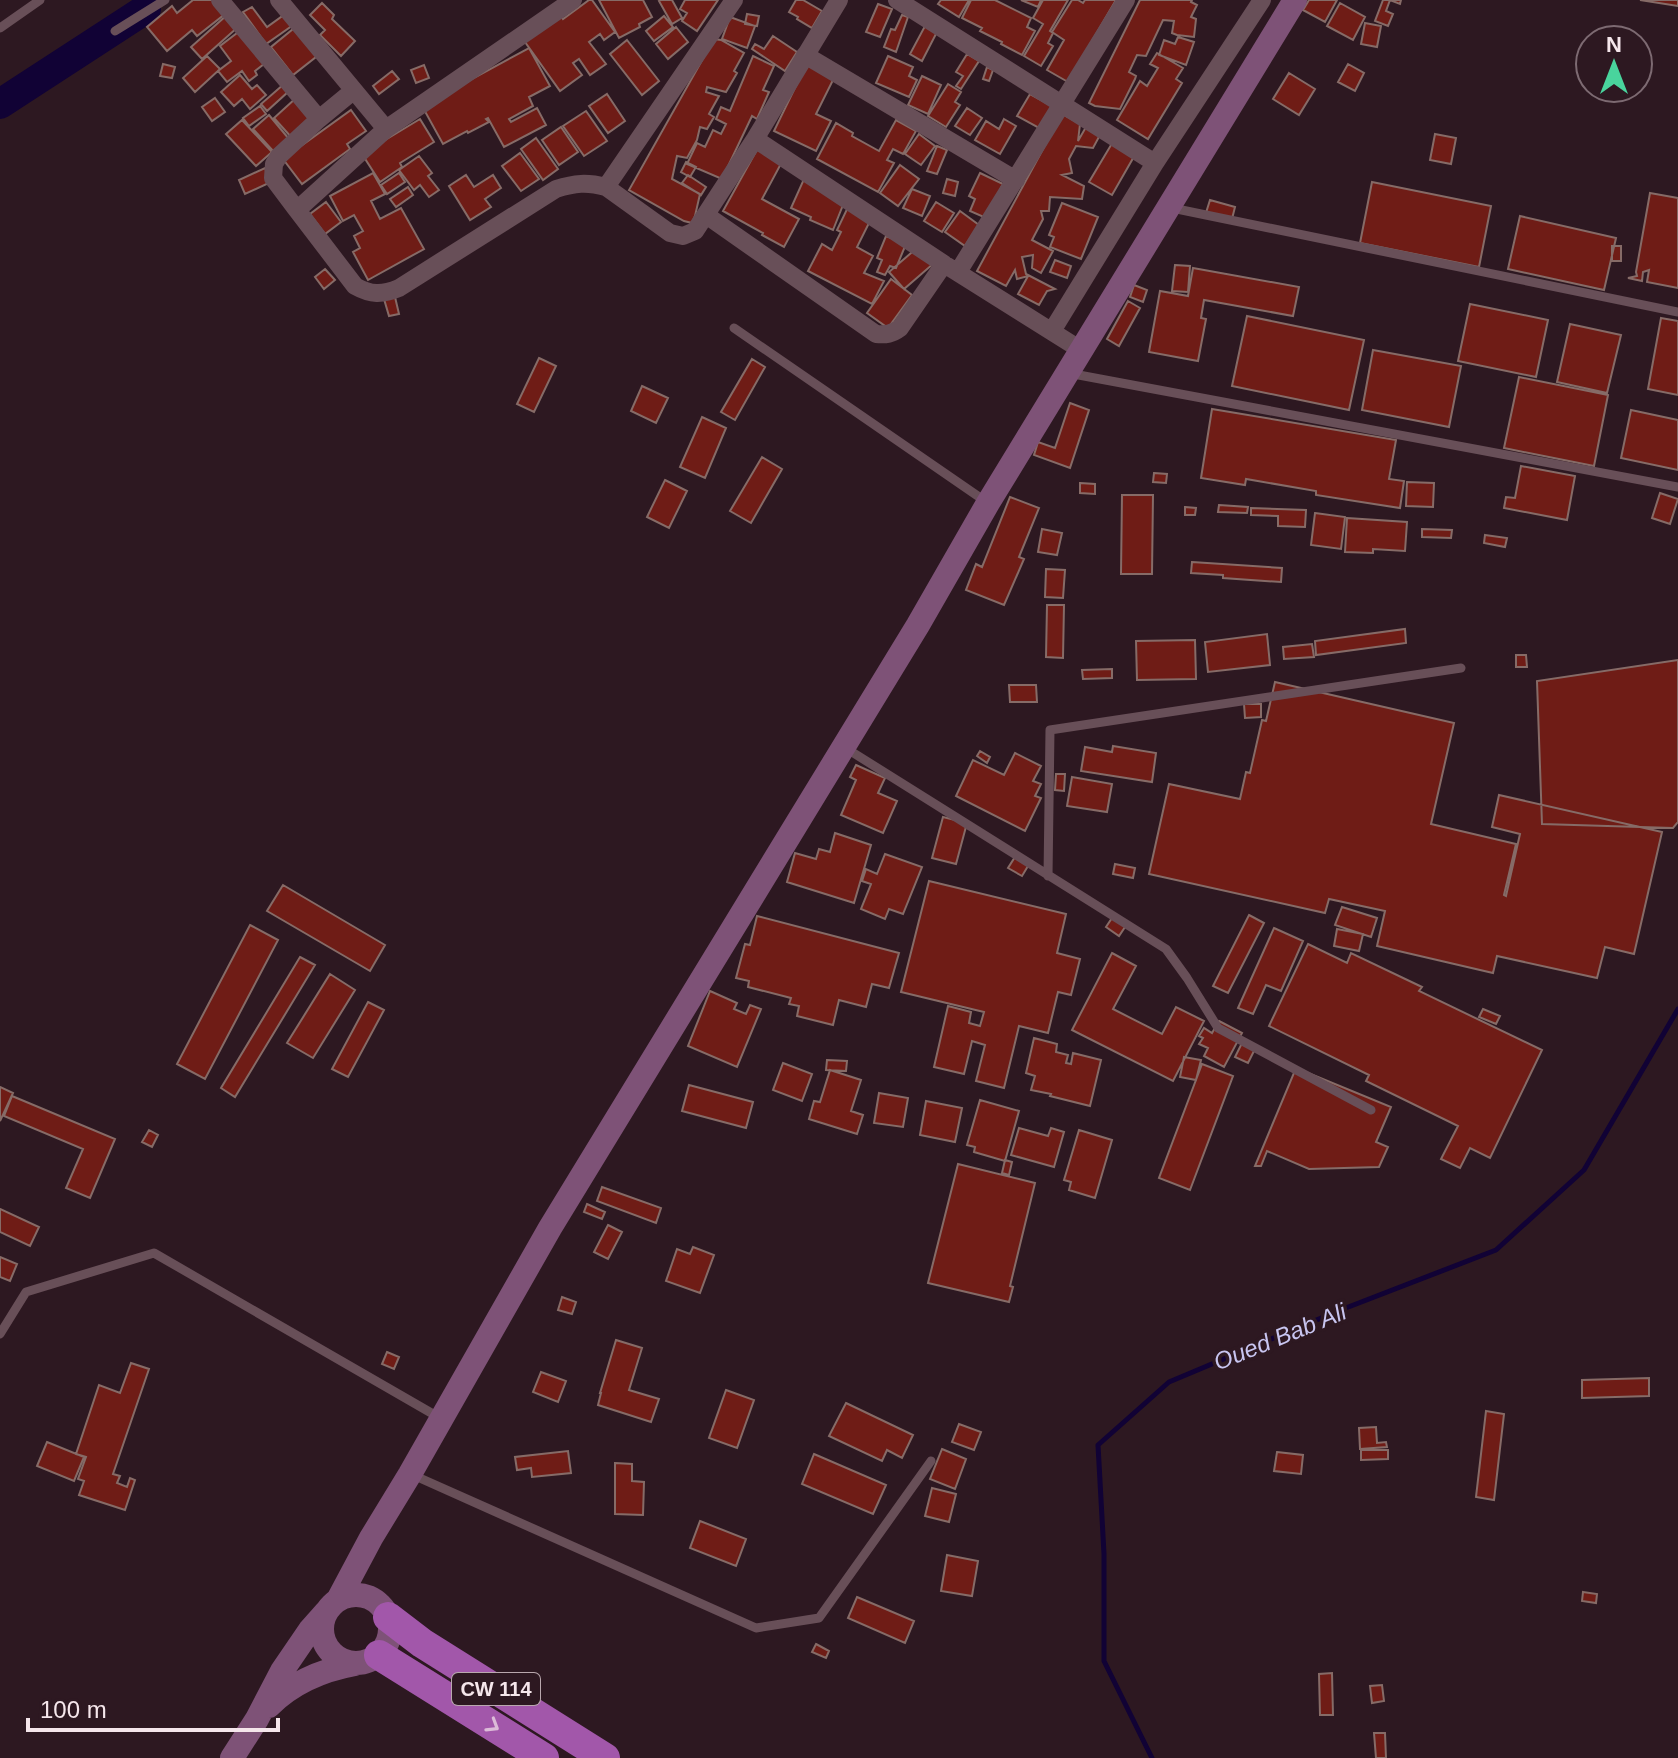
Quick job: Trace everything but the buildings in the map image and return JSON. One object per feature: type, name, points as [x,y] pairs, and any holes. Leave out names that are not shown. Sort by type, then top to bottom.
[{"type":"highway","name":"CW 114","points":[[380,1608],[422,1643],[605,1758]]},
{"type":"highway","name":"CW 114","points":[[367,1660],[544,1758]]},
{"type":"main road","points":[[367,1660],[336,1657],[324,1641],[323,1621],[550,1228],[1170,208],[1290,3]]},
{"type":"main road","points":[[257,1719],[272,1702],[302,1681],[328,1670],[367,1660],[384,1649],[390,1633],[366,1580],[366,1559],[371,1538]]},
{"type":"main road","points":[[232,1758],[295,1650],[332,1606],[355,1595],[380,1608]]},
{"type":"street","points":[[220,0],[319,119]]},
{"type":"street","points":[[279,0],[386,129]]},
{"type":"street","points":[[297,210],[386,129],[573,0]]},
{"type":"street","points":[[606,187],[734,0]]},
{"type":"street","points":[[353,91],[279,156],[274,164],[273,178],[355,286],[366,292],[386,293],[399,288],[556,189],[570,184],[589,182],[606,187],[670,233],[690,234],[695,231],[839,0]]},
{"type":"street","points":[[897,0],[1155,163]]},
{"type":"street","points":[[706,215],[876,334],[894,333],[951,268],[1016,180],[1126,0]]},
{"type":"street","points":[[1052,331],[1155,163],[1262,0]]},
{"type":"street","points":[[805,55],[1016,180]]},
{"type":"street","points":[[755,139],[1081,350]]},
{"type":"lane","points":[[0,28],[40,0]]},
{"type":"lane","points":[[115,31],[165,0]]},
{"type":"lane","points":[[1170,208],[1678,312]]},
{"type":"lane","points":[[734,328],[988,503]]},
{"type":"lane","points":[[1068,373],[1678,487]]},
{"type":"lane","points":[[1048,876],[1050,730],[1461,668]]},
{"type":"lane","points":[[843,747],[1166,949],[1218,1028],[1371,1110]]},
{"type":"lane","points":[[0,1334],[26,1292],[154,1253],[440,1418]]},
{"type":"lane","points":[[410,1474],[756,1628],[819,1618],[931,1461]]},
{"type":"waterway","points":[[0,104],[146,9]]},
{"type":"waterway","name":"Oued Bab Ali","points":[[1152,1758],[1104,1661],[1104,1554],[1098,1445],[1169,1382],[1338,1311],[1496,1250],[1584,1170],[1678,1009]]}]
